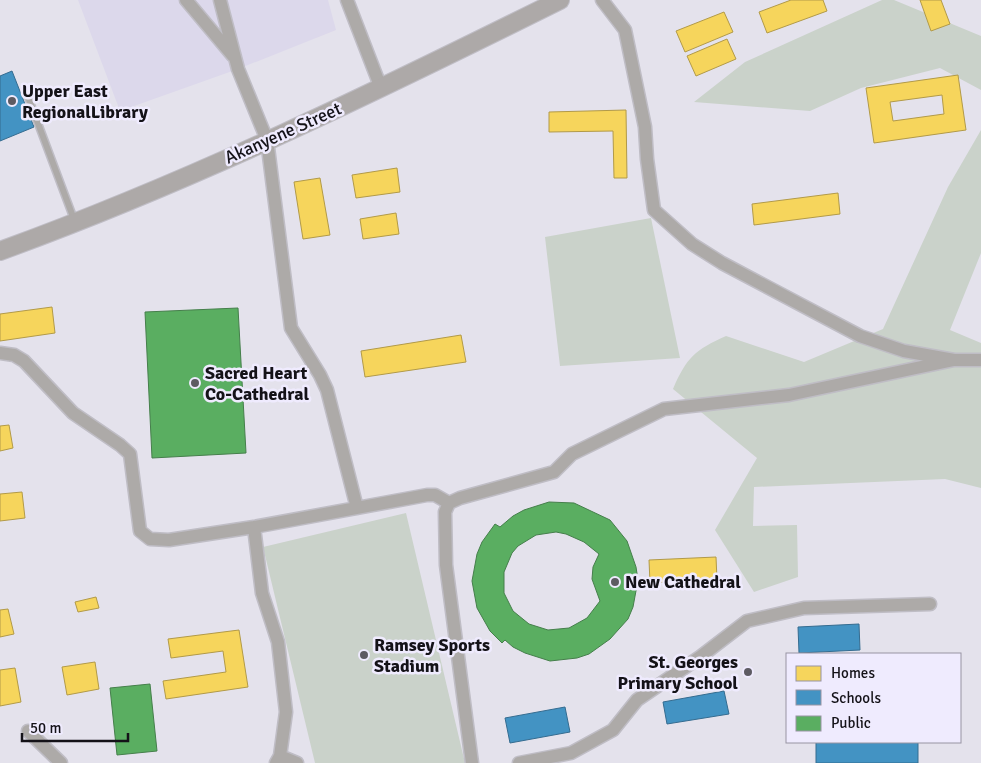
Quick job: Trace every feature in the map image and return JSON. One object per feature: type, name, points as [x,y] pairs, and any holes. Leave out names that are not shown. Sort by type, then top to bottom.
[{"type":"street","points":[[186,0],[236,60]]},
{"type":"street","points":[[220,0],[236,60],[267,140],[291,328],[327,390],[357,508]]},
{"type":"street","points":[[347,0],[381,88]]},
{"type":"street","name":"Akanyene Street","points":[[0,251],[75,223],[267,140],[381,88],[560,0]]},
{"type":"street","points":[[602,0],[625,30],[645,127],[654,210],[692,244],[722,263],[860,336],[904,351],[954,360],[981,360]]},
{"type":"street","points":[[0,353],[14,355],[24,361],[73,413],[120,444],[130,454],[140,532],[150,539],[169,540],[254,527],[427,495],[435,495],[449,503]]},
{"type":"street","points":[[472,763],[446,565],[444,512],[449,503],[460,498],[554,472],[572,454],[664,408],[789,395],[954,360]]},
{"type":"street","points":[[254,527],[262,593],[278,642],[286,712],[278,759],[297,763]]},
{"type":"street","points":[[519,763],[571,753],[613,730],[637,700],[700,657],[747,621],[804,608],[930,604]]},
{"type":"street","points":[[28,731],[61,763]]},
{"type":"lane","points":[[27,94],[75,223]]},
{"type":"shaded area","points":[[78,0],[328,0],[336,30],[238,69],[120,111]]},
{"type":"shaded area","points":[[882,0],[894,0],[981,36],[981,90],[940,68],[861,88],[810,111],[694,102],[745,62]]},
{"type":"shaded area","points":[[981,130],[981,253],[950,330],[981,343],[981,488],[945,479],[754,487],[753,526],[797,525],[798,577],[754,592],[715,530],[757,458],[673,389],[678,378],[688,362],[699,350],[726,336],[804,362],[883,329],[948,187]]},
{"type":"shaded area","points":[[651,218],[680,358],[560,366],[545,237]]},
{"type":"shaded area","name":"Ramsey Sports Stadium","points":[[406,513],[465,763],[315,763],[263,547]]},
{"type":"building: Homes","points":[[791,0],[823,0],[827,11],[767,33],[759,12]]},
{"type":"building: Homes","points":[[920,0],[941,0],[950,24],[931,31]]},
{"type":"building: Homes","points":[[724,12],[733,32],[685,52],[676,31]]},
{"type":"building: Homes","points":[[727,39],[736,59],[696,76],[687,56]]},
{"type":"building: Homes","points":[[958,75],[966,130],[874,143],[866,88]],"holes":[[[942,95],[944,114],[893,121],[890,102]]]},
{"type":"building: Homes","points":[[626,110],[627,178],[614,178],[613,131],[549,132],[549,112]]},
{"type":"building: Homes","points":[[397,168],[400,192],[356,198],[352,175]]},
{"type":"building: Homes","points":[[320,178],[330,235],[303,239],[294,182]]},
{"type":"building: Homes","points":[[838,193],[840,214],[754,225],[752,204]]},
{"type":"building: Homes","points":[[396,213],[399,234],[363,239],[360,219]]},
{"type":"building: Homes","points":[[52,307],[55,333],[0,341],[0,314]]},
{"type":"building: Homes","points":[[461,335],[466,362],[365,377],[361,351]]},
{"type":"building: Homes","points":[[9,425],[13,448],[0,451],[0,426]]},
{"type":"building: Homes","points":[[22,492],[25,518],[0,521],[0,494]]},
{"type":"building: Homes","points":[[716,557],[717,580],[650,583],[649,560]]},
{"type":"building: Homes","points":[[96,597],[99,608],[78,612],[75,602]]},
{"type":"building: Homes","points":[[8,609],[14,634],[0,637],[0,610]]},
{"type":"building: Homes","points":[[239,630],[248,687],[166,699],[163,681],[226,672],[223,651],[171,658],[168,639]]},
{"type":"building: Homes","points":[[95,662],[99,689],[67,695],[62,667]]},
{"type":"building: Homes","points":[[15,668],[21,702],[0,706],[0,670]]},
{"type":"building: Schools","name":"Upper East RegionalLibrary","points":[[12,71],[34,127],[0,141],[0,76]]},
{"type":"building: Schools","points":[[859,624],[860,650],[799,653],[798,627]]},
{"type":"building: Schools","points":[[724,691],[729,714],[667,724],[663,702]]},
{"type":"building: Schools","points":[[565,707],[570,732],[510,743],[505,718]]},
{"type":"building: Schools","points":[[816,743],[918,743],[918,763],[816,763]]},
{"type":"building: Public","name":"Sacred Heart Co-Cathedral","points":[[238,308],[246,453],[152,458],[145,312]]},
{"type":"building: Public","name":"New Cathedral","points":[[549,502],[574,503],[610,520],[627,541],[636,567],[638,580],[633,607],[628,619],[610,639],[589,654],[577,658],[550,661],[525,653],[513,647],[505,640],[502,643],[490,631],[477,608],[472,581],[477,554],[482,542],[495,524],[500,527],[524,510]],"holes":[[[556,532],[584,542],[599,554],[593,567],[592,579],[600,601],[587,618],[569,628],[548,630],[529,624],[513,611],[504,593],[504,572],[512,553],[518,546],[536,535]]]},
{"type":"building: Public","points":[[150,684],[157,751],[117,755],[110,688]]},
{"type":"place","name":"Upper East RegionalLibrary","points":[[12,101]]},
{"type":"place","name":"Sacred Heart Co-Cathedral","points":[[195,383]]},
{"type":"place","name":"New Cathedral","points":[[615,582]]},
{"type":"place","name":"Ramsey Sports Stadium","points":[[364,655]]},
{"type":"place","name":"St. Georges Primary School","points":[[748,672]]}]
